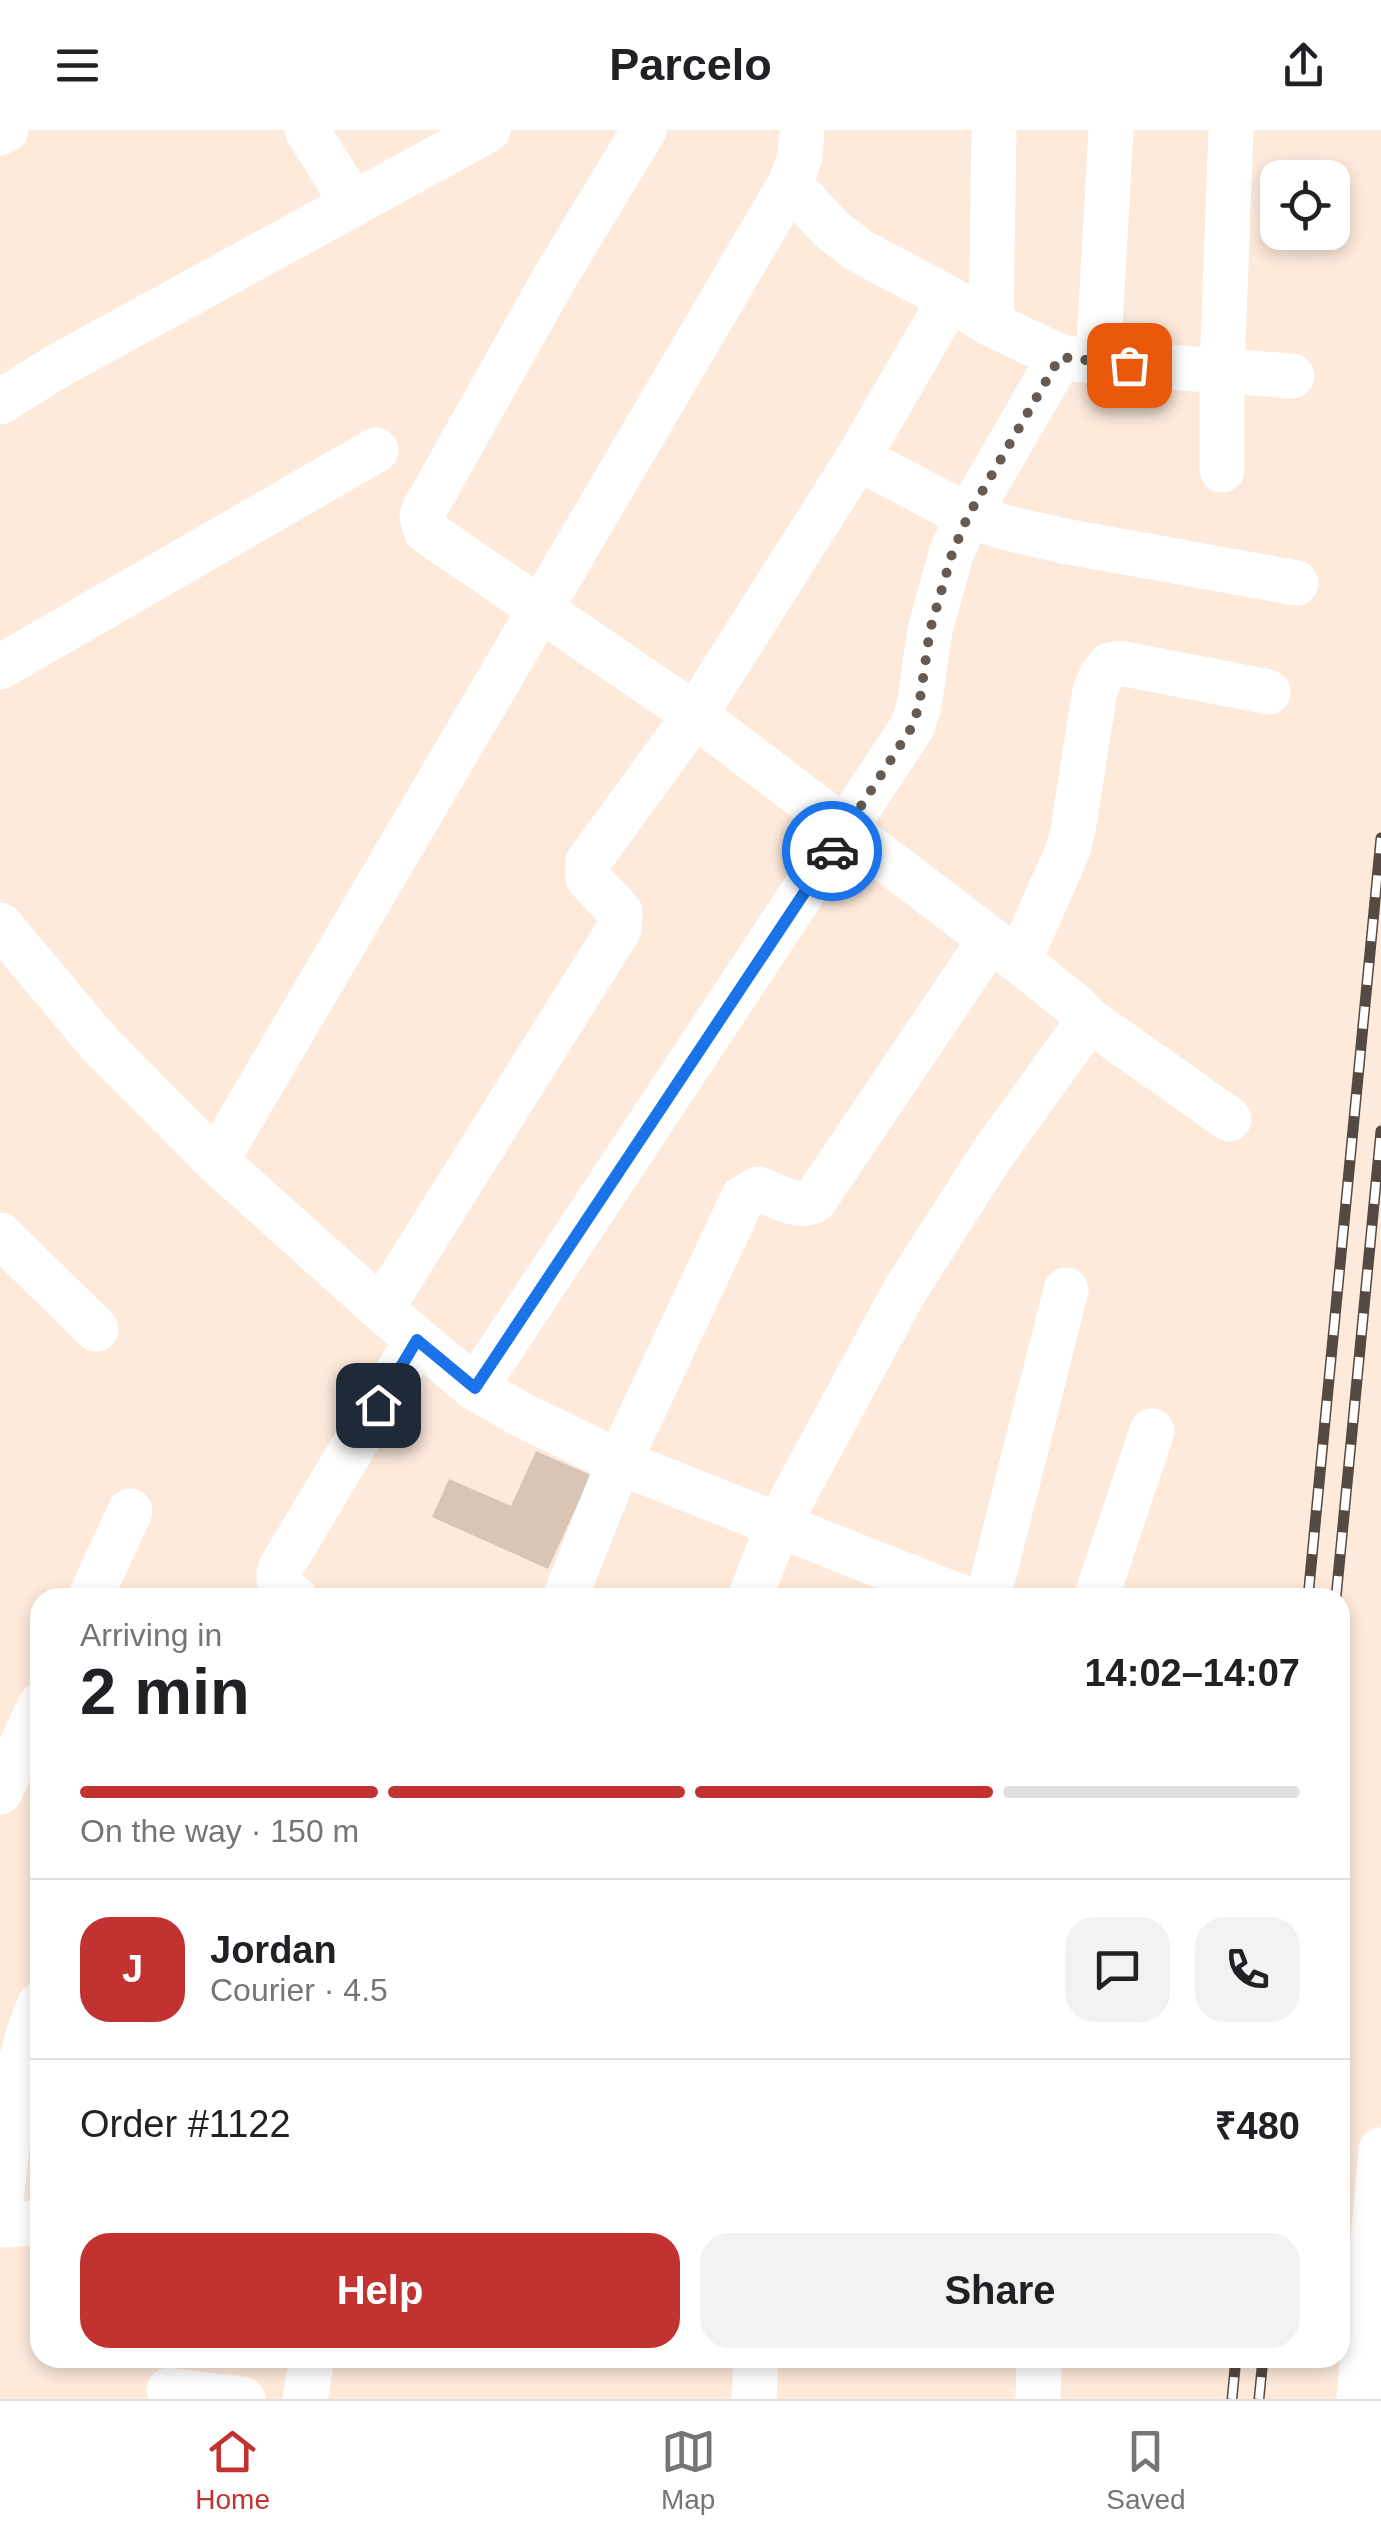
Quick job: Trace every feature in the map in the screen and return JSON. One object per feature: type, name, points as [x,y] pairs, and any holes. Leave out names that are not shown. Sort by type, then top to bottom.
[{"type":"street","points":[[307,130],[353,204]]},
{"type":"street","points":[[0,402],[56,367],[488,130]]},
{"type":"street","points":[[644,130],[554,279],[423,512],[426,531],[695,714],[1090,1020],[1230,1119]]},
{"type":"street","points":[[216,1161],[790,184],[800,157],[802,130]]},
{"type":"street","points":[[992,324],[994,130]]},
{"type":"street","points":[[475,1388],[912,727],[919,706],[930,630],[952,554],[968,516],[1079,360],[1111,130]]},
{"type":"street","points":[[1222,470],[1231,130]]},
{"type":"street","points":[[790,184],[830,228],[858,250],[992,324],[1079,360],[1292,376]]},
{"type":"street","points":[[381,1309],[618,929],[620,912],[588,878],[588,862],[695,714],[858,458],[950,299]]},
{"type":"street","points":[[0,667],[376,450]]},
{"type":"street","points":[[858,458],[968,516],[1064,542],[1296,583]]},
{"type":"street","points":[[569,1588],[618,1462],[743,1198],[758,1189],[801,1204],[814,1201],[1004,950],[1068,850],[1092,703],[1102,675],[1110,665],[1120,663],[1268,692]]},
{"type":"street","points":[[0,924],[99,1043],[216,1161],[475,1388],[618,1462],[939,1588]]},
{"type":"street","points":[[754,1588],[778,1525],[904,1292],[991,1156],[1090,1020]]},
{"type":"street","points":[[0,1236],[96,1329]]},
{"type":"street","points":[[991,1588],[1066,1290]]},
{"type":"street","points":[[282,1588],[278,1581],[280,1569],[417,1340]]},
{"type":"street","points":[[1099,1588],[1152,1431]]},
{"type":"street","points":[[95,1588],[130,1511]]},
{"type":"street","points":[[0,1792],[30,1728]]},
{"type":"street","points":[[0,2206],[15,2092],[30,2034]]},
{"type":"street","points":[[1358,2399],[1381,2150]]},
{"type":"street","points":[[0,2225],[30,2224]]},
{"type":"street","points":[[305,2399],[310,2368]]},
{"type":"street","points":[[754,2399],[756,2368]]},
{"type":"street","points":[[1038,2399],[1040,2368]]},
{"type":"street","points":[[170,2382],[243,2399]]},
{"type":"building","points":[[536,1451],[591,1475],[548,1569],[432,1517],[449,1479],[511,1506]]},
{"type":"railway","points":[[1309,1588],[1381,838]]},
{"type":"railway","points":[[1337,1588],[1381,1131]]},
{"type":"railway","points":[[1232,2399],[1235,2368]]},
{"type":"railway","points":[[1259,2399],[1262,2368]]},
{"type":"way so far","points":[[832,851],[912,727],[919,706],[930,630],[952,554],[968,516],[1060,357],[1129,365]]},
{"type":"route","points":[[378,1405],[417,1340],[475,1388],[832,851]]}]
